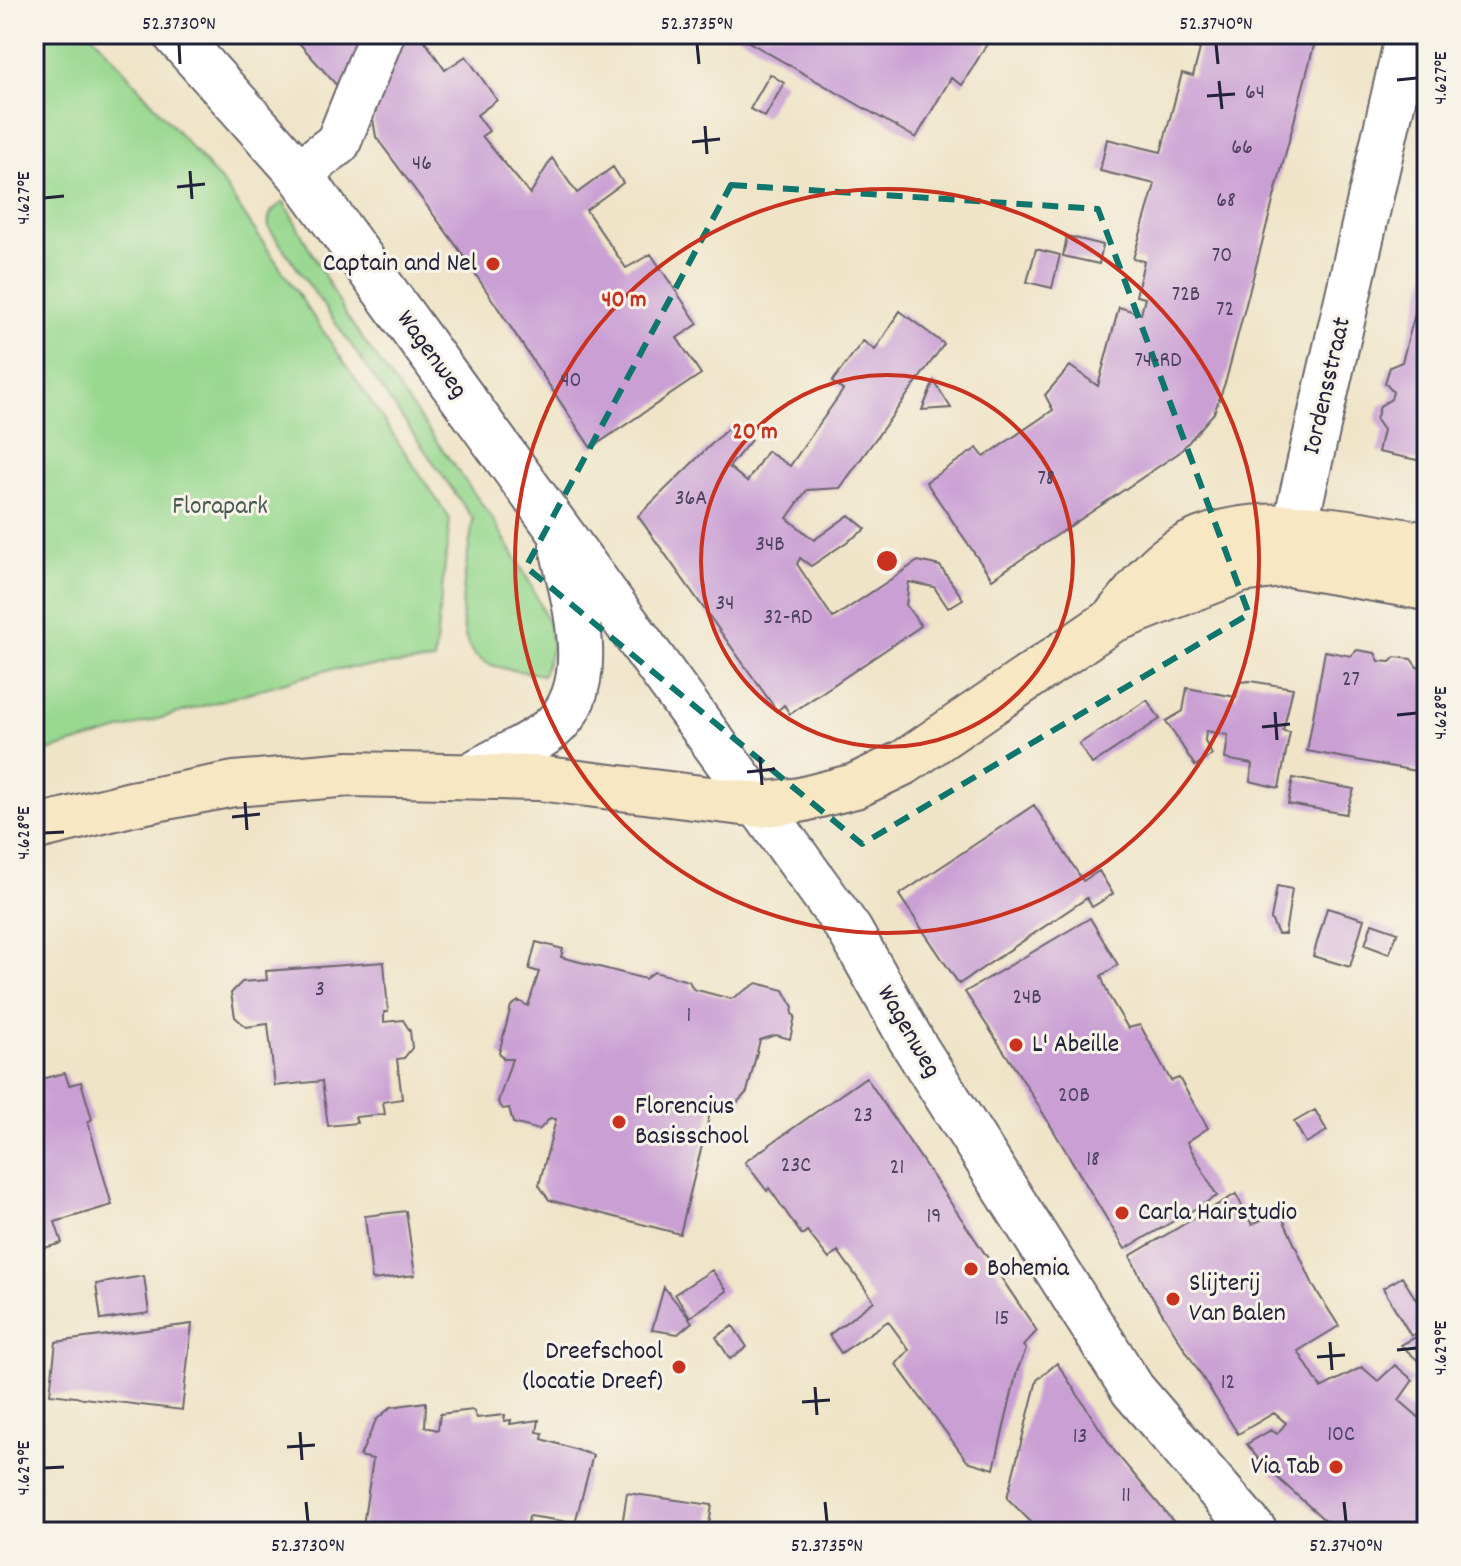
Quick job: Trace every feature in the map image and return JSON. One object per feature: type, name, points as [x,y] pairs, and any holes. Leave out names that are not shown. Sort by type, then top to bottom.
[{"type":"main road","points":[[34,828],[131,804],[234,784],[349,774],[538,778],[759,805],[800,800],[855,786],[905,762],[1111,621],[1241,570],[1292,545],[1427,545]]},
{"type":"main road","points":[[1292,545],[1427,588]]},
{"type":"street","name":"Wagenweg","points":[[175,34],[299,173],[850,931],[914,1045],[1133,1390],[1255,1532]]},
{"type":"street","points":[[299,173],[338,143],[382,34]]},
{"type":"street","name":"Iordensstraat","points":[[1292,545],[1408,34]]},
{"type":"street","name":"Wagenweg","points":[[471,775],[551,729],[574,693],[580,630],[560,532]]},
{"type":"highlighted area","points":[[731,185],[1098,209],[1249,614],[862,844],[526,567]]},
{"type":"green space","name":"Florapark","points":[[34,34],[92,34],[225,186],[450,519],[434,661],[327,670],[34,755]]},
{"type":"green space","points":[[284,202],[347,317],[494,521],[530,583],[549,624],[552,647],[543,675],[491,665],[477,657],[468,645],[462,611],[473,519],[269,228],[271,212]]},
{"type":"building","points":[[291,34],[365,34],[346,96]]},
{"type":"building","points":[[402,34],[420,34],[445,70],[466,56],[497,100],[477,115],[489,131],[482,136],[530,194],[552,158],[577,193],[613,167],[623,183],[586,210],[626,268],[651,254],[698,324],[677,338],[701,374],[591,448],[458,248],[376,137],[373,119]]},
{"type":"building","points":[[735,34],[993,34],[962,85],[951,78],[916,138]]},
{"type":"building","points":[[1170,34],[1317,34],[1226,380],[1214,413],[1180,452],[992,579],[926,482],[977,448],[984,457],[1053,410],[1045,395],[1070,366],[1098,386],[1119,307],[1141,314],[1145,298],[1136,296],[1144,261],[1133,259],[1155,184],[1100,171],[1107,139],[1161,152],[1182,73],[1193,76],[1200,49],[1168,40]]},
{"type":"building","points":[[770,74],[784,83],[765,117],[750,109]]},
{"type":"building","points":[[1067,236],[1103,245],[1099,264],[1063,256]]},
{"type":"building","points":[[1036,249],[1060,255],[1052,288],[1027,282]]},
{"type":"building","points":[[1427,269],[1427,462],[1378,452],[1383,430],[1376,420],[1380,406],[1391,399],[1393,392],[1385,383],[1390,367],[1402,362]]},
{"type":"building","points":[[900,311],[944,344],[840,488],[807,490],[787,518],[814,540],[849,515],[866,529],[811,566],[800,558],[797,564],[833,618],[918,561],[940,566],[963,599],[948,608],[934,587],[909,582],[906,605],[921,626],[790,714],[784,705],[777,711],[638,516],[730,426],[751,440],[729,467],[747,482],[767,451],[790,466],[843,390],[832,382],[863,341],[875,350]]},
{"type":"building","points":[[934,381],[939,389],[951,408],[922,410]]},
{"type":"building","points":[[1357,650],[1375,653],[1379,661],[1390,662],[1395,657],[1411,659],[1417,667],[1427,669],[1427,773],[1307,751],[1325,651],[1351,656]]},
{"type":"building","points":[[1240,682],[1293,688],[1283,731],[1290,732],[1279,788],[1250,781],[1252,764],[1225,759],[1228,735],[1206,731],[1205,741],[1212,755],[1195,766],[1166,721],[1183,711],[1187,688],[1236,697]]},
{"type":"building","points":[[1147,700],[1160,719],[1092,764],[1079,744]]},
{"type":"building","points":[[1293,778],[1354,789],[1346,814],[1288,804]]},
{"type":"building","points":[[1034,805],[1083,881],[1099,871],[1113,894],[1092,907],[1087,898],[959,984],[899,895]]},
{"type":"building","points":[[1277,886],[1292,889],[1285,934],[1278,934],[1271,919]]},
{"type":"building","points":[[1327,908],[1364,919],[1350,967],[1313,956]]},
{"type":"building","points":[[1090,918],[1118,965],[1101,976],[1109,996],[1128,1028],[1140,1025],[1171,1081],[1179,1078],[1208,1128],[1187,1142],[1217,1196],[1125,1249],[1026,1085],[965,992]]},
{"type":"building","points":[[1372,923],[1398,932],[1389,954],[1365,945]]},
{"type":"building","points":[[536,942],[563,949],[561,957],[645,979],[654,972],[689,981],[693,989],[731,999],[757,983],[784,990],[793,1007],[792,1014],[795,1016],[790,1039],[776,1035],[760,1040],[747,1092],[734,1106],[713,1101],[680,1234],[549,1200],[539,1185],[556,1119],[550,1118],[539,1130],[513,1123],[509,1108],[503,1109],[498,1102],[512,1059],[504,1059],[499,1053],[511,1006],[519,1001],[528,1006],[539,972],[529,969]]},
{"type":"building","points":[[384,962],[388,1012],[384,1012],[384,1022],[403,1020],[410,1031],[412,1048],[404,1058],[397,1059],[402,1099],[383,1102],[385,1114],[355,1117],[357,1123],[328,1126],[322,1081],[275,1086],[268,1024],[246,1027],[235,1017],[231,993],[242,982],[267,980],[266,971]]},
{"type":"building","points":[[65,1073],[69,1085],[81,1082],[92,1119],[88,1122],[112,1205],[55,1222],[62,1243],[34,1251],[34,1081]]},
{"type":"building","points":[[866,1077],[1037,1331],[1023,1346],[1026,1349],[1017,1371],[994,1469],[967,1461],[896,1364],[909,1350],[888,1321],[841,1353],[829,1335],[874,1301],[838,1251],[829,1259],[807,1231],[802,1235],[769,1188],[767,1191],[745,1162]]},
{"type":"building","points":[[1315,1110],[1327,1131],[1306,1143],[1294,1122]]},
{"type":"building","points":[[1236,1194],[1252,1225],[1279,1210],[1314,1287],[1339,1326],[1298,1351],[1321,1388],[1362,1367],[1378,1381],[1395,1365],[1413,1380],[1399,1400],[1421,1419],[1427,1412],[1427,1532],[1338,1532],[1262,1464],[1247,1444],[1271,1430],[1277,1434],[1286,1423],[1274,1413],[1238,1434],[1144,1284],[1130,1256]]},
{"type":"building","points":[[406,1211],[415,1275],[372,1280],[365,1216]]},
{"type":"building","points":[[712,1270],[727,1291],[690,1317],[675,1294]]},
{"type":"building","points":[[144,1276],[149,1313],[101,1320],[96,1284]]},
{"type":"building","points":[[1402,1277],[1427,1317],[1427,1326],[1411,1336],[1383,1288]]},
{"type":"building","points":[[664,1287],[692,1322],[678,1334],[652,1330]]},
{"type":"building","points":[[192,1324],[182,1410],[50,1394],[56,1342]]},
{"type":"building","points":[[733,1326],[747,1347],[730,1359],[716,1337]]},
{"type":"building","points":[[1427,1331],[1427,1369],[1401,1345]]},
{"type":"building","points":[[1057,1363],[1115,1452],[1182,1532],[1028,1532],[1035,1526],[1007,1498],[1037,1380]]},
{"type":"building","points":[[426,1402],[425,1427],[438,1430],[440,1414],[473,1410],[477,1418],[505,1415],[504,1421],[511,1420],[510,1424],[539,1420],[537,1432],[543,1433],[542,1439],[593,1455],[575,1523],[529,1516],[527,1532],[362,1532],[373,1459],[360,1456],[376,1420],[391,1407]]},
{"type":"building","points":[[627,1493],[712,1505],[708,1532],[621,1532]]},
{"type":"place","name":"Captain and Nel","points":[[493,264]]},
{"type":"place","name":"L' Abeille","points":[[1016,1045]]},
{"type":"place","name":"Florencius Basisschool","points":[[619,1122]]},
{"type":"place","name":"Carla Hairstudio","points":[[1122,1213]]},
{"type":"place","name":"Bohemia","points":[[971,1269]]},
{"type":"place","name":"Slijterij Van Balen","points":[[1173,1299]]},
{"type":"place","name":"Dreefschool (locatie Dreef)","points":[[679,1367]]},
{"type":"place","name":"Via Tab","points":[[1336,1467]]}]
